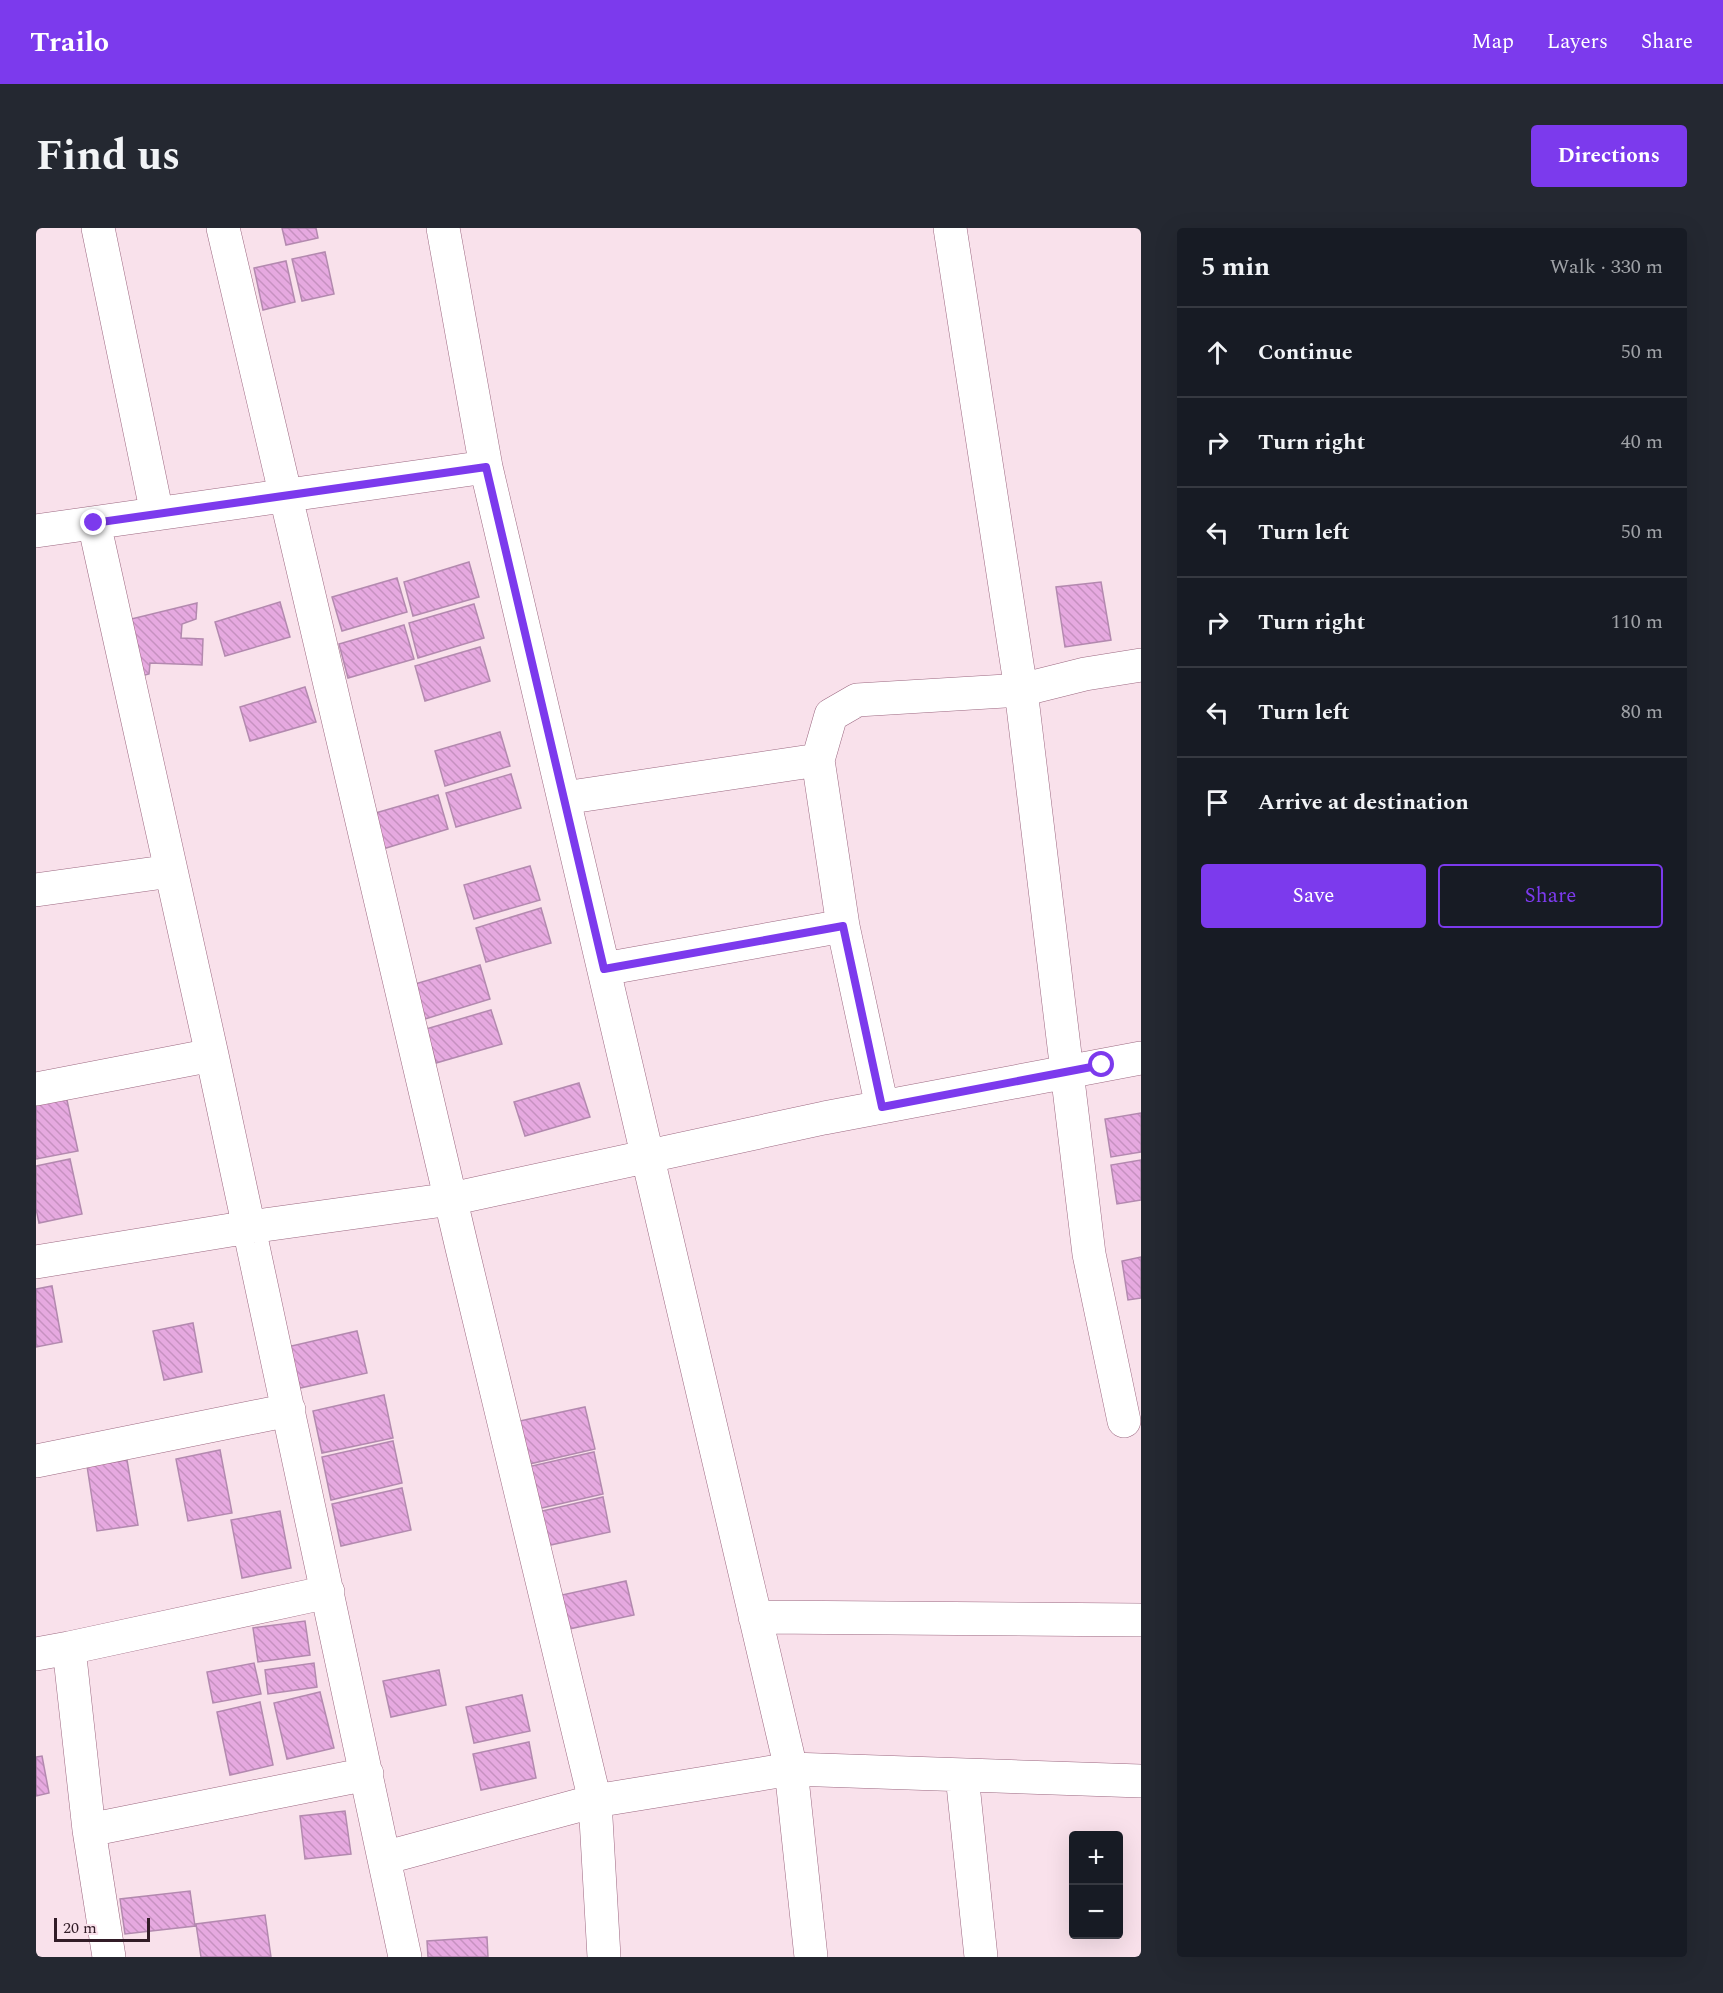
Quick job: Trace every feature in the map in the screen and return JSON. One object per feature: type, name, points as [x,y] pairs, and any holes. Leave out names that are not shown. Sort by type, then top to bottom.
[{"type":"street","points":[[98,228],[157,514]]},
{"type":"street","points":[[223,228],[595,1801],[604,1957]]},
{"type":"street","points":[[443,228],[486,467],[791,1769],[811,1957]]},
{"type":"street","points":[[950,228],[1021,690],[1089,1254],[1124,1420]]},
{"type":"street","points":[[36,531],[486,467]]},
{"type":"street","points":[[94,523],[289,1410],[405,1957]]},
{"type":"street","points":[[882,1107],[843,926],[818,760],[831,715],[857,700],[1021,690],[1085,674],[1141,665]]},
{"type":"street","points":[[564,798],[818,760]]},
{"type":"street","points":[[36,890],[171,871]]},
{"type":"street","points":[[604,969],[843,926]]},
{"type":"street","points":[[36,1089],[212,1055]]},
{"type":"street","points":[[36,1262],[249,1227],[451,1199],[647,1155],[882,1107],[1141,1058]]},
{"type":"street","points":[[36,1461],[289,1410]]},
{"type":"street","points":[[36,1654],[328,1592]]},
{"type":"street","points":[[755,1617],[1141,1620]]},
{"type":"street","points":[[69,1648],[90,1830],[109,1957]]},
{"type":"street","points":[[384,1858],[595,1801],[791,1769],[1141,1781]]},
{"type":"street","points":[[90,1830],[367,1774]]},
{"type":"street","points":[[962,1775],[981,1957]]},
{"type":"building","points":[[282,228],[316,228],[318,238],[286,245]]},
{"type":"building","points":[[325,252],[334,294],[302,301],[292,259]]},
{"type":"building","points":[[286,261],[295,302],[263,310],[254,268]]},
{"type":"building","points":[[469,562],[479,597],[413,616],[404,582]]},
{"type":"building","points":[[397,578],[407,612],[342,631],[332,597]]},
{"type":"building","points":[[1101,582],[1111,640],[1065,647],[1056,587]]},
{"type":"building","points":[[280,602],[290,637],[225,656],[215,622]]},
{"type":"building","points":[[197,603],[196,619],[182,624],[181,638],[203,639],[202,665],[150,663],[149,674],[137,677],[123,621]]},
{"type":"building","points":[[474,604],[484,638],[418,658],[409,623]]},
{"type":"building","points":[[404,625],[414,659],[348,678],[339,644]]},
{"type":"building","points":[[480,647],[490,681],[425,701],[415,666]]},
{"type":"building","points":[[305,687],[316,722],[250,741],[240,707]]},
{"type":"building","points":[[500,732],[510,766],[445,786],[435,751]]},
{"type":"building","points":[[511,774],[521,808],[456,827],[446,793]]},
{"type":"building","points":[[438,795],[448,829],[383,849],[372,814]]},
{"type":"building","points":[[530,866],[540,900],[474,919],[464,885]]},
{"type":"building","points":[[541,908],[551,943],[486,962],[476,928]]},
{"type":"building","points":[[480,965],[490,999],[425,1019],[415,984]]},
{"type":"building","points":[[491,1010],[502,1044],[436,1063],[426,1029]]},
{"type":"building","points":[[579,1083],[590,1117],[525,1136],[514,1102]]},
{"type":"building","points":[[65,1091],[78,1151],[36,1159],[36,1098]]},
{"type":"building","points":[[1141,1113],[1141,1152],[1111,1157],[1105,1119]]},
{"type":"building","points":[[70,1159],[82,1214],[39,1223],[36,1209],[36,1166]]},
{"type":"building","points":[[1141,1160],[1141,1200],[1117,1204],[1111,1165]]},
{"type":"building","points":[[1141,1257],[1141,1298],[1128,1300],[1122,1261]]},
{"type":"building","points":[[52,1286],[62,1342],[36,1347],[36,1289]]},
{"type":"building","points":[[193,1323],[202,1372],[164,1380],[153,1331]]},
{"type":"building","points":[[357,1331],[367,1373],[296,1389],[287,1347]]},
{"type":"building","points":[[384,1395],[393,1438],[322,1453],[313,1411]]},
{"type":"building","points":[[585,1407],[595,1449],[525,1465],[515,1422]]},
{"type":"building","points":[[393,1441],[402,1483],[331,1500],[322,1457]]},
{"type":"building","points":[[220,1450],[232,1513],[188,1521],[176,1459]]},
{"type":"building","points":[[594,1452],[603,1494],[533,1510],[523,1468]]},
{"type":"building","points":[[127,1460],[138,1525],[97,1531],[87,1466]]},
{"type":"building","points":[[402,1488],[411,1530],[341,1546],[332,1504]]},
{"type":"building","points":[[603,1497],[610,1532],[546,1546],[538,1512]]},
{"type":"building","points":[[280,1511],[291,1568],[242,1578],[231,1520]]},
{"type":"building","points":[[626,1581],[634,1615],[569,1629],[562,1595]]},
{"type":"building","points":[[305,1621],[310,1655],[258,1662],[253,1628]]},
{"type":"building","points":[[254,1663],[261,1694],[213,1703],[207,1672]]},
{"type":"building","points":[[314,1663],[317,1687],[268,1694],[265,1670]]},
{"type":"building","points":[[439,1670],[446,1705],[391,1717],[383,1681]]},
{"type":"building","points":[[320,1692],[334,1748],[287,1759],[274,1703]]},
{"type":"building","points":[[522,1695],[530,1731],[474,1743],[466,1707]]},
{"type":"building","points":[[260,1702],[273,1765],[230,1775],[217,1712]]},
{"type":"building","points":[[529,1742],[536,1778],[481,1790],[473,1754]]},
{"type":"building","points":[[42,1756],[49,1793],[36,1796],[36,1757]]},
{"type":"building","points":[[345,1811],[351,1854],[305,1859],[300,1816]]},
{"type":"building","points":[[190,1891],[195,1926],[125,1934],[120,1899]]},
{"type":"building","points":[[265,1915],[271,1957],[201,1957],[196,1924]]},
{"type":"building","points":[[487,1937],[488,1957],[428,1957],[427,1941]]},
{"type":"route","points":[[94,523],[486,467],[604,969],[843,926],[882,1107],[1102,1065]]}]
